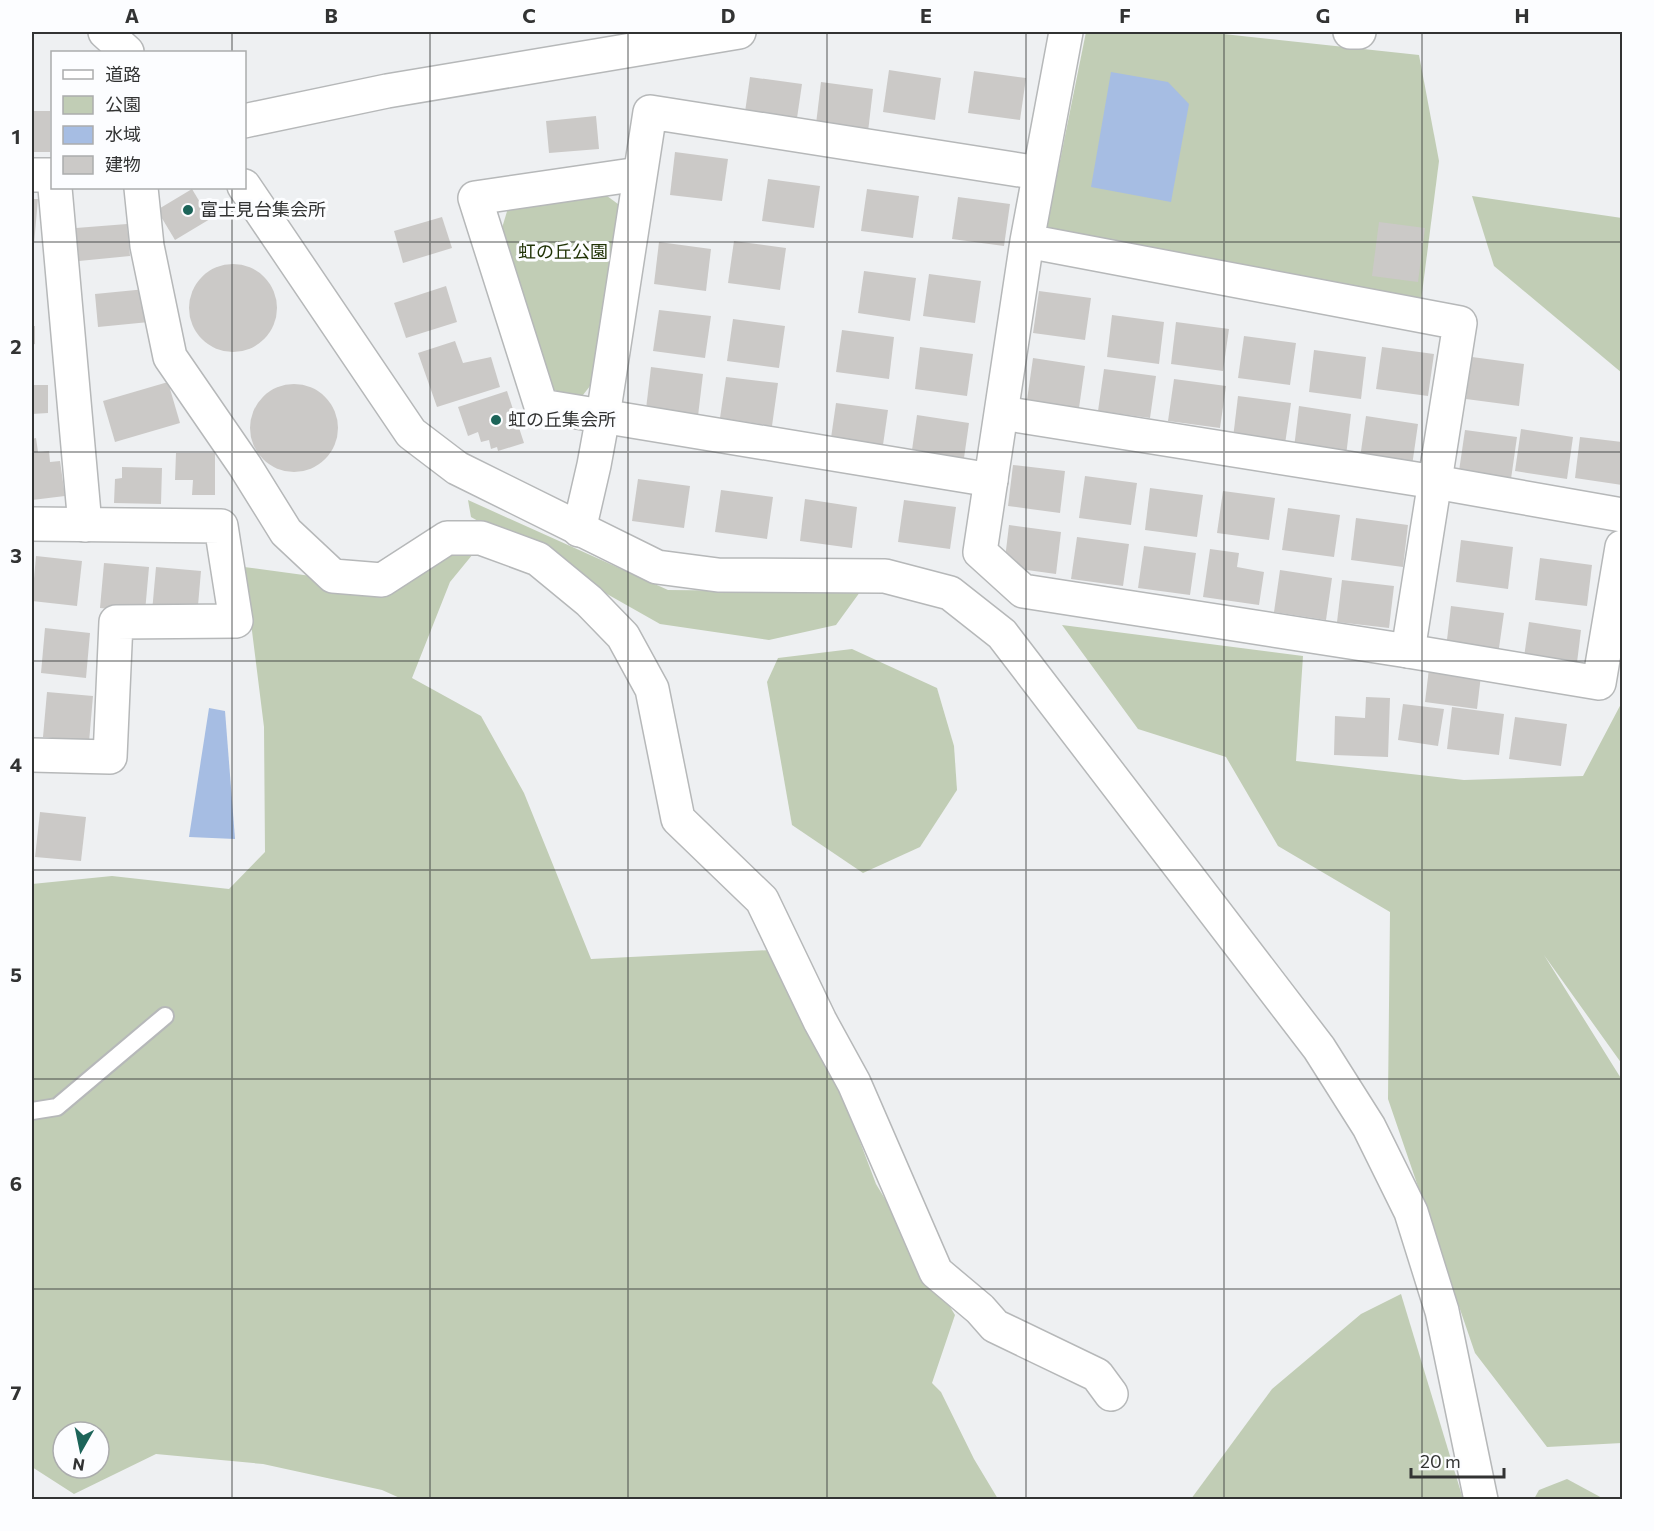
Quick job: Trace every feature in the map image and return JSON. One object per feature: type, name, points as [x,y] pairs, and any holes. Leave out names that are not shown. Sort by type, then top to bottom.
[{"type":"street","points":[[105,32],[126,51]]},
{"type":"street","points":[[246,121],[387,91],[678,36],[739,32]]},
{"type":"street","points":[[1065,32],[1027,241],[980,552],[1023,591],[1599,683],[1623,547]]},
{"type":"street","points":[[1350,32],[1359,32]]},
{"type":"street","points":[[579,530],[603,416],[650,112],[1039,173]]},
{"type":"street","points":[[639,174],[475,198],[541,406],[991,480]]},
{"type":"street","points":[[32,175],[51,176]]},
{"type":"street","points":[[55,189],[86,525]]},
{"type":"street","points":[[141,189],[147,246],[170,357],[245,466],[286,532],[333,576],[382,580],[447,538],[481,538],[538,559],[589,601],[624,636],[652,689],[678,819],[762,900],[820,1021],[854,1083],[936,1272],[980,1309],[995,1326],[1098,1375],[1111,1394]]},
{"type":"street","points":[[246,189],[411,433],[457,468],[657,567],[718,575],[885,576],[950,593],[1002,634],[1319,1048],[1369,1127],[1411,1212],[1442,1311],[1481,1500]]},
{"type":"street","points":[[1027,241],[1460,323],[1408,651]]},
{"type":"street","points":[[1002,413],[1435,482],[1623,515]]},
{"type":"street","points":[[32,524],[221,526],[236,621],[116,622],[110,757],[32,755]]},
{"type":"lane","points":[[32,1111],[57,1107],[165,1016]]},
{"type":"green space","points":[[1086,32],[1205,32],[1419,55],[1439,161],[1421,301],[1045,235]]},
{"type":"green space","name":"虹の丘公園","points":[[603,193],[622,207],[594,381],[579,400],[552,389],[502,228],[508,208]]},
{"type":"green space","points":[[1472,196],[1622,218],[1622,373],[1494,266]]},
{"type":"green space","points":[[468,500],[668,590],[860,592],[836,625],[769,640],[660,624],[471,517]]},
{"type":"green space","points":[[482,543],[450,582],[412,678],[481,716],[524,793],[591,959],[771,950],[842,1094],[876,1184],[955,1315],[932,1383],[941,1392],[974,1459],[998,1499],[402,1499],[382,1490],[263,1464],[156,1454],[111,1476],[111,1420],[51,1420],[51,1479],[32,1467],[32,884],[112,876],[229,889],[265,852],[264,727],[244,567],[311,576],[396,567]]},
{"type":"green space","points":[[1062,625],[1303,656],[1296,761],[1464,780],[1583,776],[1622,702],[1622,1064],[1544,955],[1622,1080],[1622,1443],[1547,1447],[1475,1353],[1388,1099],[1390,912],[1278,846],[1226,757],[1138,729]]},
{"type":"green space","points":[[852,649],[937,688],[954,746],[957,790],[920,847],[863,873],[792,825],[767,682],[778,658]]},
{"type":"green space","points":[[1401,1294],[1463,1499],[1191,1499],[1272,1389],[1361,1314]]},
{"type":"green space","points":[[1567,1479],[1604,1499],[1534,1499],[1539,1490]]},
{"type":"green space","points":[[52,1480],[103,1480],[74,1494]]},
{"type":"water","points":[[1111,72],[1168,82],[1189,104],[1171,202],[1091,187]]},
{"type":"water","points":[[209,708],[225,711],[235,839],[189,837]]},
{"type":"building","points":[[889,70],[941,78],[935,120],[883,112]]},
{"type":"building","points":[[974,71],[1026,78],[1020,120],[968,113]]},
{"type":"building","points":[[750,77],[802,84],[796,125],[744,119]]},
{"type":"building","points":[[821,82],[873,89],[868,132],[816,124]]},
{"type":"building","points":[[32,111],[50,111],[50,152],[32,152]]},
{"type":"building","points":[[596,116],[599,149],[549,153],[546,121]]},
{"type":"building","points":[[675,152],[728,159],[722,201],[670,195]]},
{"type":"building","points":[[768,179],[820,186],[814,228],[762,221]]},
{"type":"building","points":[[192,189],[210,219],[175,240],[157,210]]},
{"type":"building","points":[[867,189],[919,196],[913,238],[861,231]]},
{"type":"building","points":[[958,197],[1010,204],[1004,246],[952,239]]},
{"type":"building","points":[[32,199],[38,199],[34,244],[32,244]]},
{"type":"building","points":[[442,217],[452,248],[403,263],[394,231]]},
{"type":"building","points":[[1379,222],[1425,228],[1418,282],[1372,276]]},
{"type":"building","points":[[127,224],[130,256],[79,261],[76,228]]},
{"type":"building","points":[[734,241],[786,248],[780,290],[728,283]]},
{"type":"building","points":[[659,242],[711,249],[706,291],[654,284]]},
{"type":"building","points":[[233,264],[258,271],[270,283],[277,308],[270,333],[258,345],[233,352],[208,345],[196,333],[189,308],[196,283],[208,271]]},
{"type":"building","points":[[864,271],[916,278],[910,321],[858,313]]},
{"type":"building","points":[[929,274],[981,281],[975,323],[923,316]]},
{"type":"building","points":[[446,286],[457,322],[406,338],[394,303]]},
{"type":"building","points":[[146,289],[149,322],[98,327],[95,294]]},
{"type":"building","points":[[1039,291],[1091,298],[1085,340],[1033,333]]},
{"type":"building","points":[[659,310],[711,316],[705,358],[653,351]]},
{"type":"building","points":[[1112,315],[1164,322],[1159,364],[1107,357]]},
{"type":"building","points":[[733,319],[785,326],[779,368],[727,361]]},
{"type":"building","points":[[1176,322],[1229,329],[1223,371],[1171,364]]},
{"type":"building","points":[[32,326],[35,326],[35,344],[32,345]]},
{"type":"building","points":[[842,330],[894,337],[889,379],[836,372]]},
{"type":"building","points":[[1244,336],[1296,343],[1290,385],[1238,378]]},
{"type":"building","points":[[455,341],[463,363],[491,357],[500,387],[437,407],[418,353]]},
{"type":"building","points":[[920,347],[973,354],[967,396],[915,389]]},
{"type":"building","points":[[1382,347],[1434,354],[1428,396],[1376,389]]},
{"type":"building","points":[[1314,350],[1366,357],[1361,399],[1309,392]]},
{"type":"building","points":[[1472,357],[1524,364],[1519,406],[1466,399]]},
{"type":"building","points":[[1033,358],[1085,366],[1079,408],[1027,400]]},
{"type":"building","points":[[651,367],[703,374],[698,416],[646,409]]},
{"type":"building","points":[[1104,369],[1156,376],[1150,418],[1098,411]]},
{"type":"building","points":[[726,377],[778,383],[772,426],[720,418]]},
{"type":"building","points":[[1174,379],[1226,386],[1220,428],[1168,421]]},
{"type":"building","points":[[168,382],[180,423],[115,442],[103,401]]},
{"type":"building","points":[[294,384],[311,387],[325,397],[335,411],[338,428],[335,445],[325,459],[311,469],[294,472],[277,469],[263,459],[253,445],[250,428],[253,411],[263,397],[277,387]]},
{"type":"building","points":[[32,385],[48,385],[48,413],[32,414]]},
{"type":"building","points":[[507,391],[524,443],[498,451],[497,447],[491,449],[489,440],[481,442],[478,432],[468,436],[458,407]]},
{"type":"building","points":[[1238,396],[1291,403],[1285,444],[1233,438]]},
{"type":"building","points":[[836,403],[888,410],[882,452],[830,445]]},
{"type":"building","points":[[1299,406],[1351,414],[1346,456],[1294,448]]},
{"type":"building","points":[[917,415],[969,423],[963,465],[911,457]]},
{"type":"building","points":[[1366,416],[1418,424],[1412,466],[1360,458]]},
{"type":"building","points":[[1521,429],[1573,437],[1567,479],[1515,471]]},
{"type":"building","points":[[1465,430],[1517,437],[1511,479],[1459,471]]},
{"type":"building","points":[[1580,437],[1622,442],[1622,485],[1575,478]]},
{"type":"building","points":[[36,438],[38,452],[49,451],[50,462],[60,461],[65,496],[32,500],[32,439]]},
{"type":"building","points":[[176,453],[215,453],[215,495],[192,495],[193,480],[175,480]]},
{"type":"building","points":[[1013,465],[1065,471],[1060,513],[1008,506]]},
{"type":"building","points":[[122,467],[162,468],[161,504],[114,503],[115,479],[122,478]]},
{"type":"building","points":[[1085,476],[1137,483],[1131,525],[1079,518]]},
{"type":"building","points":[[638,479],[690,486],[684,528],[632,521]]},
{"type":"building","points":[[1150,488],[1203,495],[1197,537],[1145,530]]},
{"type":"building","points":[[721,490],[773,497],[767,539],[715,532]]},
{"type":"building","points":[[1223,491],[1275,498],[1269,540],[1217,533]]},
{"type":"building","points":[[805,499],[857,507],[852,548],[800,541]]},
{"type":"building","points":[[904,500],[956,507],[950,549],[898,542]]},
{"type":"building","points":[[1288,508],[1340,515],[1334,557],[1282,550]]},
{"type":"building","points":[[1356,518],[1408,525],[1403,567],[1351,560]]},
{"type":"building","points":[[1009,525],[1061,532],[1056,574],[1004,567]]},
{"type":"building","points":[[1077,537],[1129,544],[1123,586],[1071,579]]},
{"type":"building","points":[[1461,540],[1513,547],[1508,589],[1456,582]]},
{"type":"building","points":[[1144,546],[1196,553],[1190,595],[1138,588]]},
{"type":"building","points":[[1210,549],[1239,553],[1237,567],[1264,572],[1259,605],[1203,597]]},
{"type":"building","points":[[36,556],[82,561],[77,606],[32,601]]},
{"type":"building","points":[[1540,558],[1592,565],[1587,606],[1535,600]]},
{"type":"building","points":[[104,563],[149,567],[145,612],[100,608]]},
{"type":"building","points":[[156,567],[201,571],[197,617],[152,612]]},
{"type":"building","points":[[1280,570],[1332,578],[1326,620],[1274,612]]},
{"type":"building","points":[[1342,580],[1394,586],[1389,628],[1337,622]]},
{"type":"building","points":[[1451,606],[1504,613],[1498,655],[1446,648]]},
{"type":"building","points":[[1529,622],[1581,630],[1576,671],[1523,664]]},
{"type":"building","points":[[45,628],[90,633],[86,678],[41,673]]},
{"type":"building","points":[[1430,660],[1482,667],[1477,709],[1425,702]]},
{"type":"building","points":[[47,692],[93,696],[89,742],[43,737]]},
{"type":"building","points":[[1366,697],[1390,698],[1388,757],[1334,755],[1335,716],[1365,718]]},
{"type":"building","points":[[1403,704],[1444,709],[1438,746],[1398,740]]},
{"type":"building","points":[[1452,707],[1504,714],[1499,755],[1447,749]]},
{"type":"building","points":[[1515,717],[1567,724],[1561,766],[1509,759]]},
{"type":"building","points":[[40,812],[86,817],[81,861],[35,857]]},
{"type":"place","name":"富士見台集会所","points":[[188,210]]},
{"type":"place","name":"虹の丘集会所","points":[[496,420]]}]
